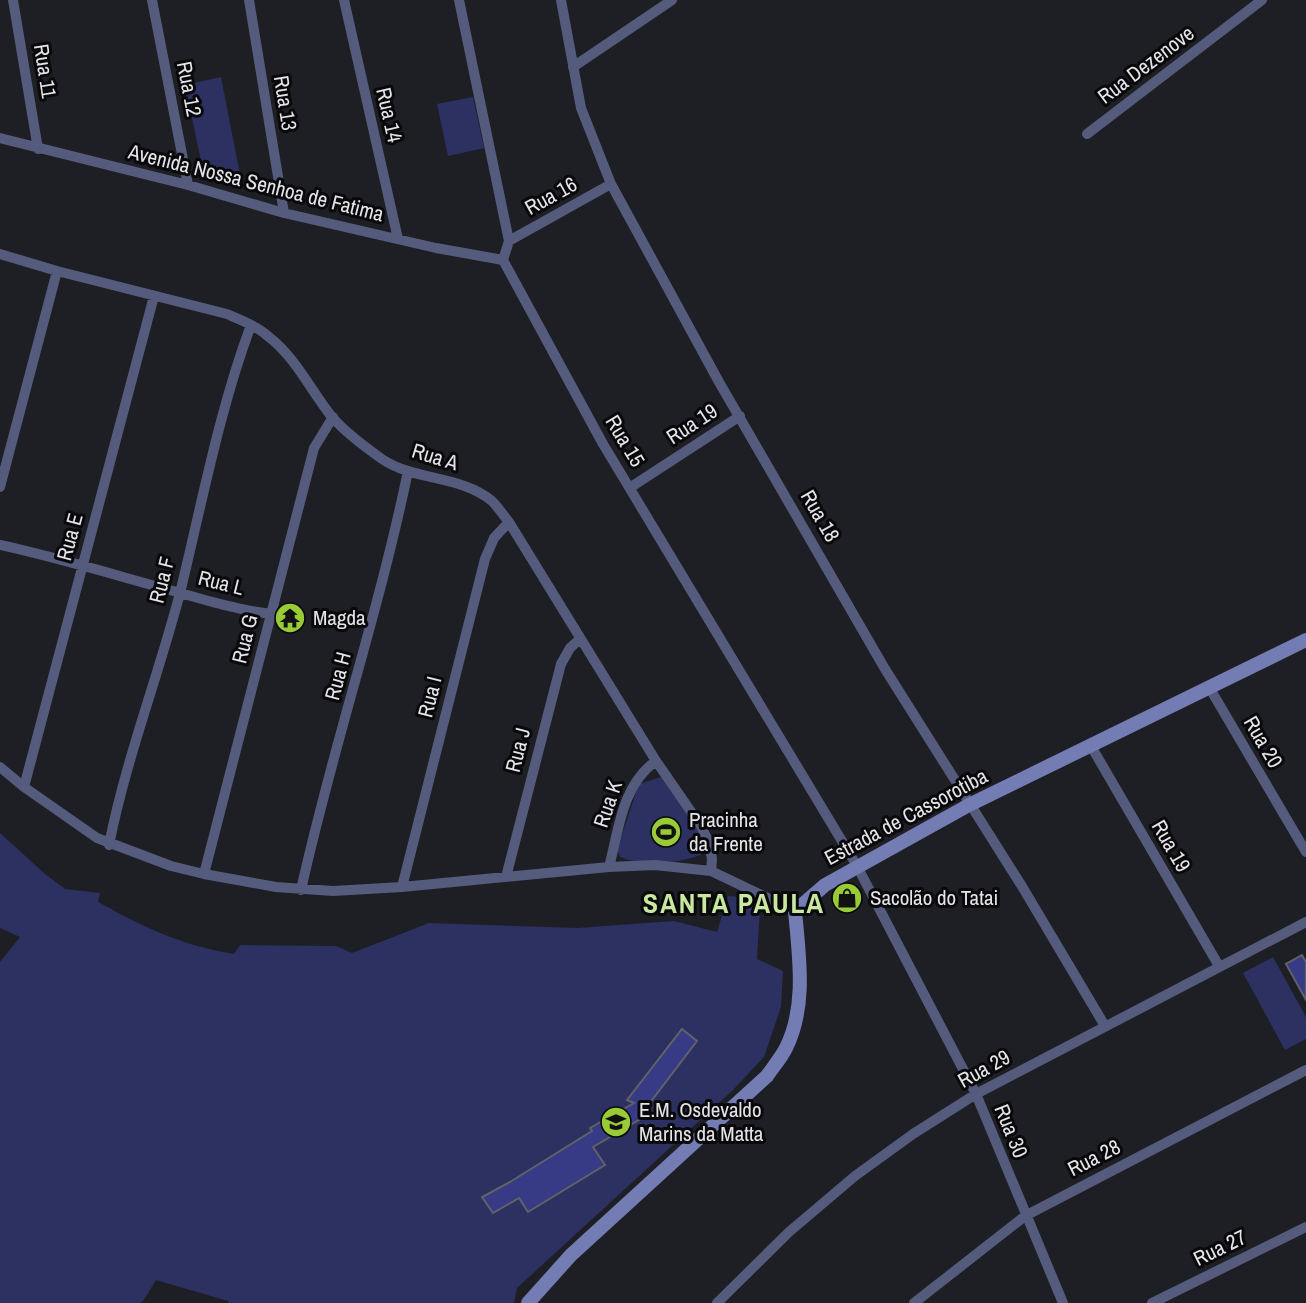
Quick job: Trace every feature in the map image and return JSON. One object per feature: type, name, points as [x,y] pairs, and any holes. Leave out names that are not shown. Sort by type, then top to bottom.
[{"type":"main road","name":"Estrada de Cassorotiba","points":[[795,911],[812,894],[856,866],[969,805],[1306,640]]},
{"type":"main road","points":[[528,1303],[571,1255],[767,1076],[786,1048],[796,1018],[800,977],[795,911]]},
{"type":"street","name":"Rua 11","points":[[13,0],[38,149]]},
{"type":"street","name":"Rua 12","points":[[152,0],[188,185]]},
{"type":"street","name":"Rua 13","points":[[249,0],[284,213]]},
{"type":"street","name":"Rua 14","points":[[344,0],[398,239]]},
{"type":"street","points":[[459,0],[509,242],[503,260]]},
{"type":"street","name":"Rua 18","points":[[561,0],[581,108],[611,184],[885,669],[1023,888],[1105,1026]]},
{"type":"street","points":[[573,67],[672,0]]},
{"type":"street","name":"Rua Dezenove","points":[[1087,134],[1262,0]]},
{"type":"street","name":"Avenida Nossa Senhoa de Fatima","points":[[0,138],[188,185],[284,213],[503,260]]},
{"type":"street","name":"Rua 16","points":[[509,242],[611,184]]},
{"type":"street","name":"Rua A","points":[[0,254],[227,314],[251,325],[269,336],[281,348],[313,387],[333,418],[385,461],[408,471],[462,486],[493,502],[509,522],[656,761],[701,826],[709,843],[712,859],[710,871]]},
{"type":"street","name":"Rua 15","points":[[503,260],[603,444],[856,866]]},
{"type":"street","points":[[0,487],[57,271]]},
{"type":"street","name":"Rua E","points":[[24,787],[154,296]]},
{"type":"street","name":"Rua F","points":[[109,845],[143,716],[180,593],[228,397],[251,325]]},
{"type":"street","name":"Rua 19","points":[[631,487],[740,416]]},
{"type":"street","name":"Rua G","points":[[204,874],[314,448],[333,418]]},
{"type":"street","name":"Rua H","points":[[301,890],[395,535],[408,471]]},
{"type":"street","name":"Rua I","points":[[402,887],[485,559],[494,538],[509,522]]},
{"type":"street","name":"Rua L","points":[[0,545],[44,554],[180,593],[271,614]]},
{"type":"street","name":"Rua J","points":[[506,877],[561,664],[570,648],[580,639]]},
{"type":"street","name":"Rua 20","points":[[1209,687],[1306,852]]},
{"type":"street","name":"Rua 19","points":[[1091,746],[1219,966]]},
{"type":"street","name":"Rua K","points":[[609,867],[632,785],[645,769],[656,761]]},
{"type":"street","points":[[0,767],[76,825],[109,845],[204,874],[301,890],[402,887],[654,865],[710,871],[795,911]]},
{"type":"street","name":"Rua 30","points":[[856,866],[976,1094],[1063,1303]]},
{"type":"street","name":"Rua 29","points":[[717,1303],[789,1232],[855,1176],[913,1134],[976,1094],[1306,922]]},
{"type":"street","name":"Rua 28","points":[[914,1303],[1025,1216],[1306,1070]]},
{"type":"street","name":"Rua 27","points":[[1152,1303],[1306,1227]]},
{"type":"shaded area","points":[[221,77],[242,185],[204,175],[185,85]]},
{"type":"shaded area","points":[[473,97],[484,148],[448,156],[437,104]]},
{"type":"shaded area","name":"Pracinha da Frente","points":[[661,777],[706,840],[704,853],[685,860],[662,862],[639,862],[620,857],[617,849],[639,784]]},
{"type":"shaded area","points":[[0,833],[65,889],[100,893],[98,902],[147,927],[180,941],[234,954],[240,945],[336,946],[352,953],[429,923],[578,928],[674,921],[717,932],[728,896],[749,898],[760,908],[757,959],[783,971],[781,1007],[764,1057],[733,1090],[517,1288],[514,1303],[229,1303],[156,1280],[139,1303],[0,1303],[0,962],[20,937],[0,928]]},
{"type":"shaded area","points":[[1273,957],[1306,1017],[1306,1039],[1285,1050],[1243,973]]},
{"type":"building","points":[[1302,955],[1306,962],[1306,1000],[1286,964]]},
{"type":"building","points":[[682,1029],[697,1041],[640,1116],[642,1118],[593,1147],[605,1165],[528,1212],[519,1198],[493,1213],[482,1197],[634,1103],[627,1100]]},
{"type":"place","name":"Magda","points":[[290,618]]},
{"type":"place","name":"Pracinha da Frente","points":[[666,832]]},
{"type":"place","name":"Sacolão do Tatai","points":[[847,898]]},
{"type":"place","name":"E.M. Osdevaldo Marins da Matta","points":[[616,1122]]},
{"type":"district","name":"SANTA PAULA","points":[[734,903]]}]
